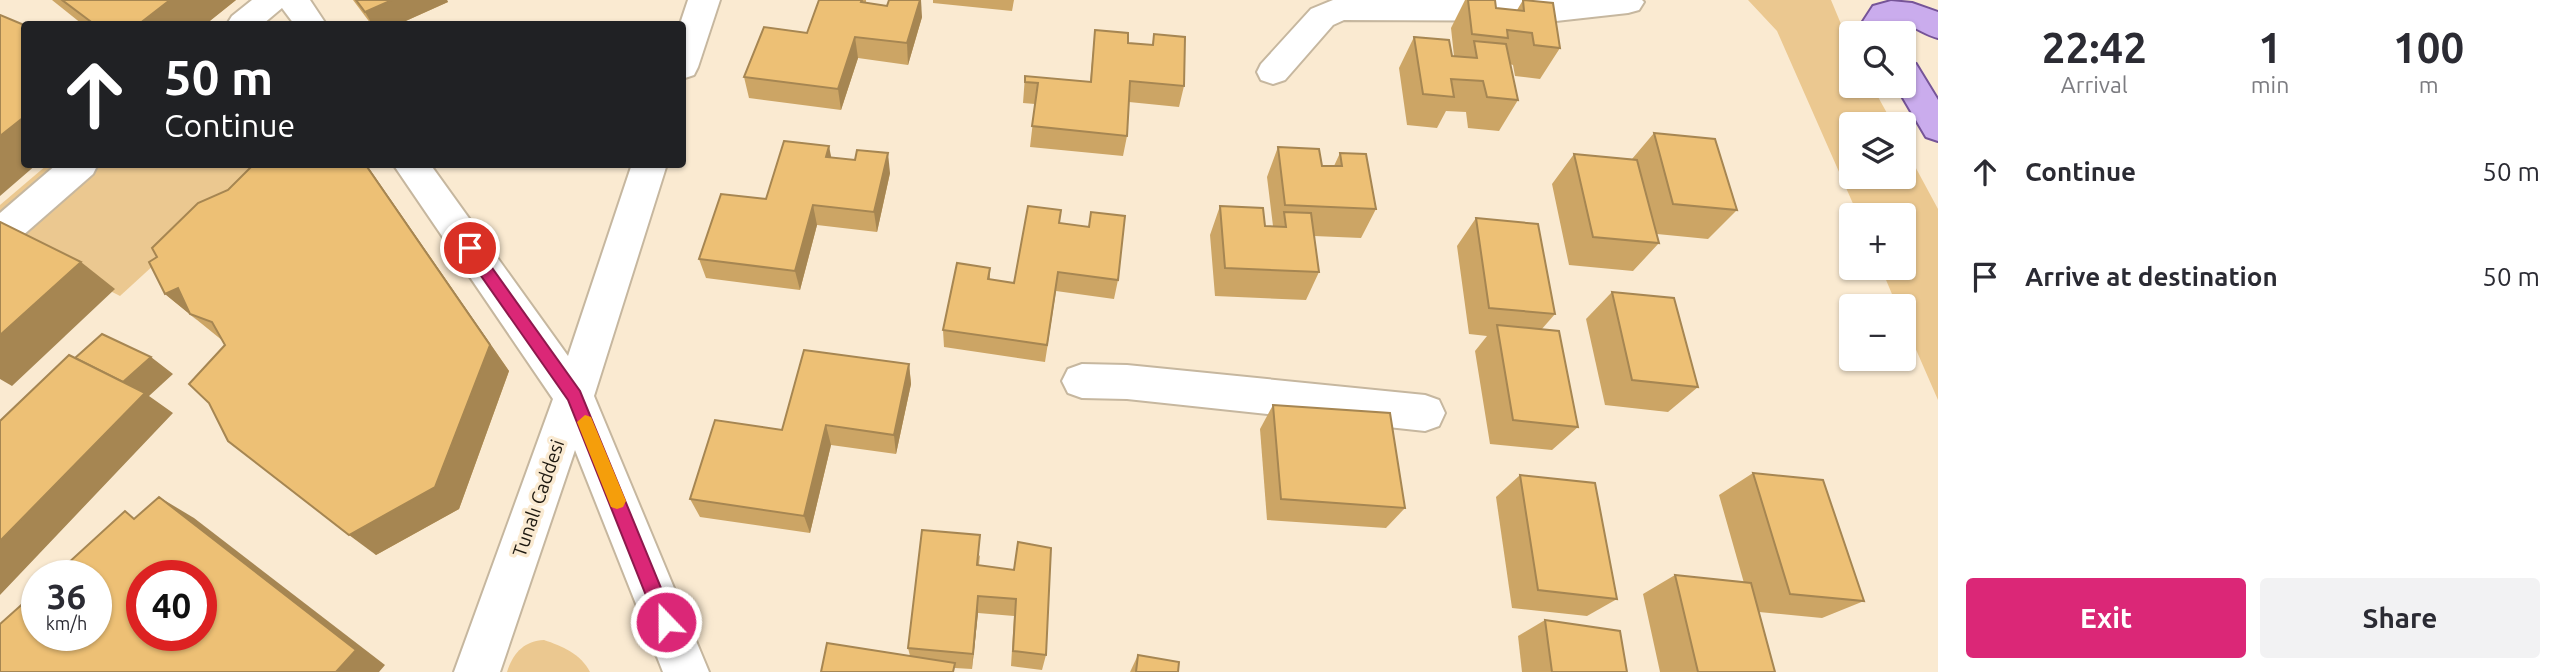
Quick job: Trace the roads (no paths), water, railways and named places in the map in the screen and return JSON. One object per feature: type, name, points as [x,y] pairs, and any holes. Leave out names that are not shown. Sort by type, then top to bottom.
[{"type":"main road","points":[[1928,0],[1938,25]]},
{"type":"main road","points":[[1874,20],[1897,11],[1917,15],[1938,25]]},
{"type":"main road","points":[[1916,92],[1938,128]]},
{"type":"street","points":[[247,21],[272,0]]},
{"type":"street","points":[[293,0],[308,21]]},
{"type":"street","points":[[686,55],[705,0]]},
{"type":"street","points":[[1273,72],[1322,17],[1340,9],[1528,13],[1592,9],[1628,2]]},
{"type":"street","points":[[0,234],[76,168]]},
{"type":"street","points":[[413,168],[575,396],[686,672]]},
{"type":"street","name":"Tunalı Caddesi","points":[[477,672],[575,396],[649,168]]},
{"type":"street","points":[[1082,381],[1127,382],[1425,413]]}]
